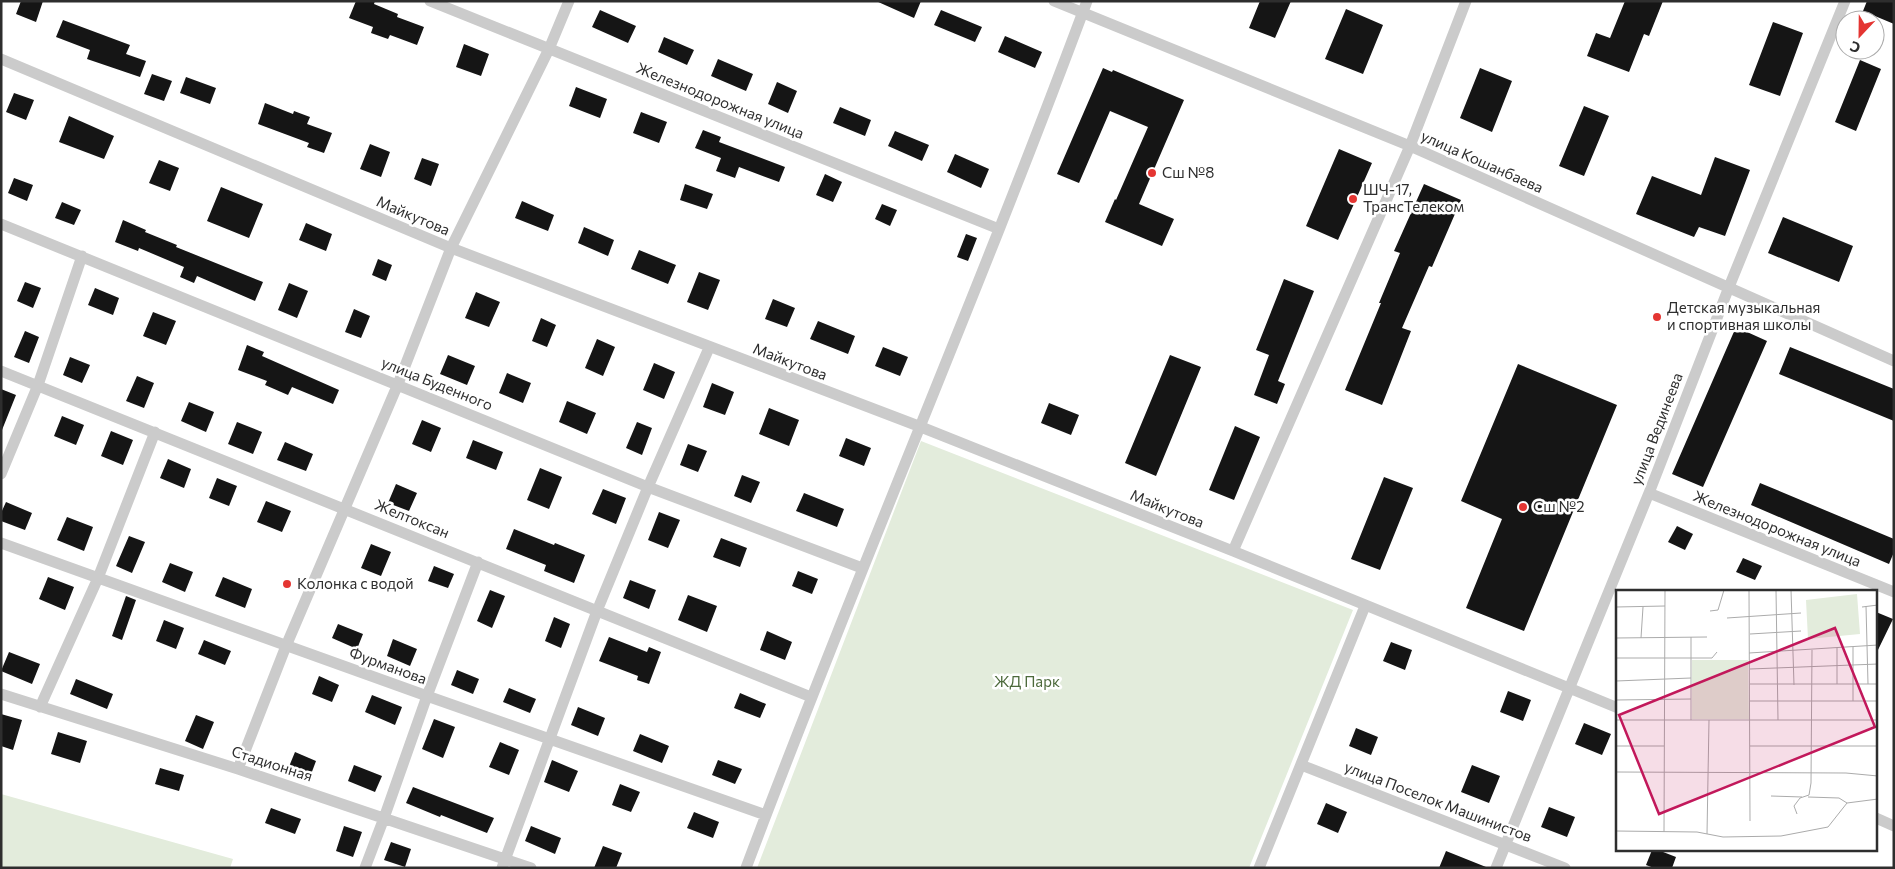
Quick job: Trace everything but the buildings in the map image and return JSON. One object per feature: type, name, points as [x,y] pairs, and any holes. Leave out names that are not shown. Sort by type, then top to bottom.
[{"type":"street","name":"Железнодорожная улица","points":[[430,1],[999,229]]},
{"type":"street","points":[[238,769],[286,646],[398,384],[451,248],[549,49],[569,1]]},
{"type":"street","name":"улица Кошанбаева","points":[[1054,1],[1085,7],[1410,146],[1894,361]]},
{"type":"street","points":[[1233,552],[1410,146],[1466,1]]},
{"type":"street","name":"улица Вединеева","points":[[1496,868],[1649,493],[1729,287],[1845,1]]},
{"type":"street","points":[[746,868],[811,697],[862,568],[921,428],[1085,7]]},
{"type":"street","name":"Майкутова","points":[[1,59],[451,248],[921,428],[1616,707]]},
{"type":"street","name":"улица Буденного","points":[[1,224],[648,487],[862,568]]},
{"type":"street","points":[[1,474],[38,385],[82,256]]},
{"type":"street","points":[[503,863],[597,611],[648,487],[709,348]]},
{"type":"street","name":"Желтоксан","points":[[1,371],[811,697]]},
{"type":"street","points":[[40,706],[98,578],[155,432]]},
{"type":"street","name":"Железнодорожная улица","points":[[1649,493],[1894,592]]},
{"type":"street","name":"Фурманова","points":[[1,543],[286,646],[766,815]]},
{"type":"street","points":[[365,868],[478,562]]},
{"type":"street","points":[[1259,868],[1365,606]]},
{"type":"street","name":"Стадионная","points":[[1,694],[238,769],[384,818],[503,863],[531,868]]},
{"type":"street","name":"улица Поселок Машинистов","points":[[1301,765],[1565,868]]},
{"type":"street","points":[[1878,819],[1894,826]]},
{"type":"green space","name":"ЖД Парк","points":[[921,441],[1353,610],[1249,868],[757,868]]},
{"type":"green space","points":[[1,794],[233,859],[230,868],[1,868]]},
{"type":"place","name":"Сш №8","points":[[1152,173]]},
{"type":"place","name":"ШЧ-17, ТрансТелеком","points":[[1353,199]]},
{"type":"place","name":"Детская музыкальная и спортивная школы","points":[[1657,317]]},
{"type":"place","name":"Сш №2","points":[[1523,507]]},
{"type":"place","name":"Колонка с водой","points":[[287,584]]}]
